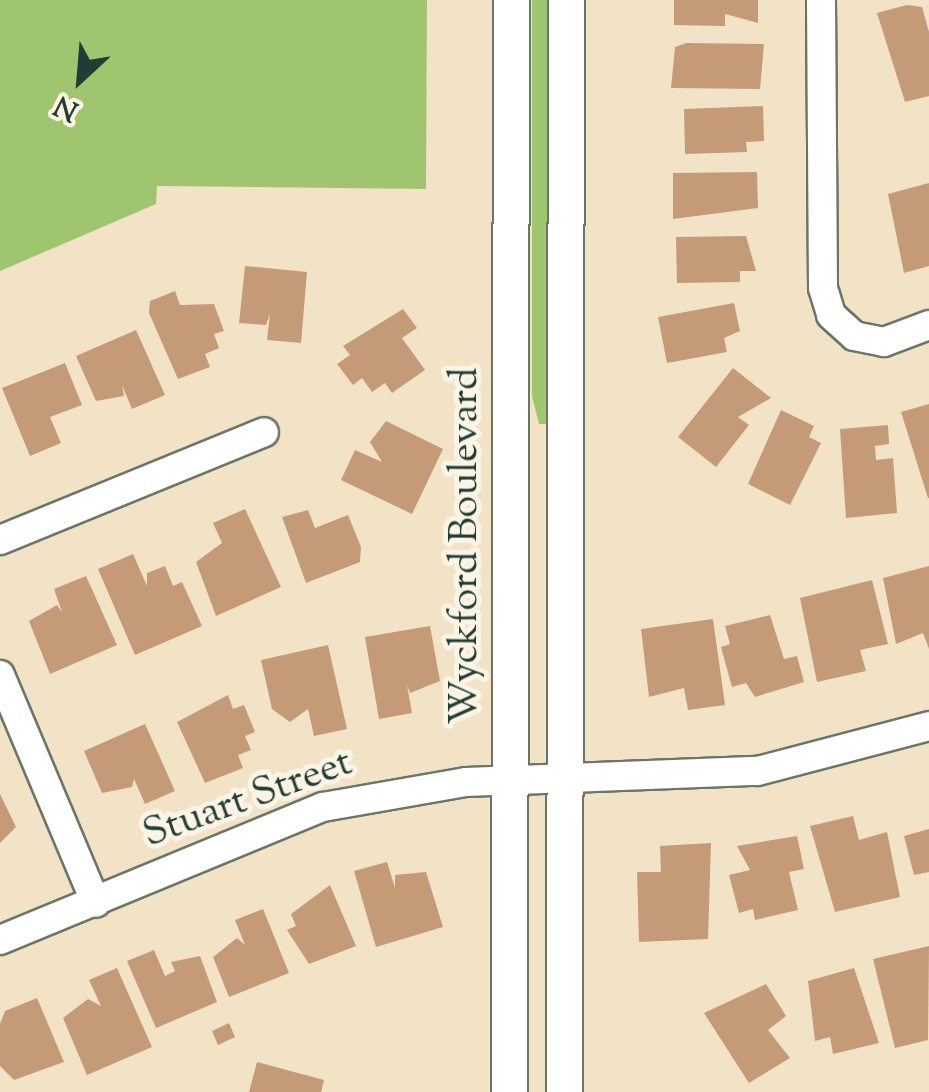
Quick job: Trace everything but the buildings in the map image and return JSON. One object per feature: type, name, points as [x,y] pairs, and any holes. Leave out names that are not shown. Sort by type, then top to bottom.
[{"type":"street","name":"Wyckford Boulevard","points":[[511,0],[535,783],[564,1092]]},
{"type":"street","name":"Wyckford Boulevard","points":[[509,1092],[535,783],[566,0]]},
{"type":"street","points":[[821,0],[823,288],[831,314],[854,336],[884,342],[929,324]]},
{"type":"street","points":[[0,540],[264,432]]},
{"type":"street","points":[[0,675],[96,904]]},
{"type":"street","name":"Stuart Street","points":[[0,940],[96,904],[323,807],[535,783],[758,770],[929,726]]},
{"type":"green space","points":[[0,0],[427,0],[426,189],[157,186],[156,204],[0,271]]},
{"type":"green space","points":[[532,0],[552,0],[552,424],[539,424],[532,396]]}]
